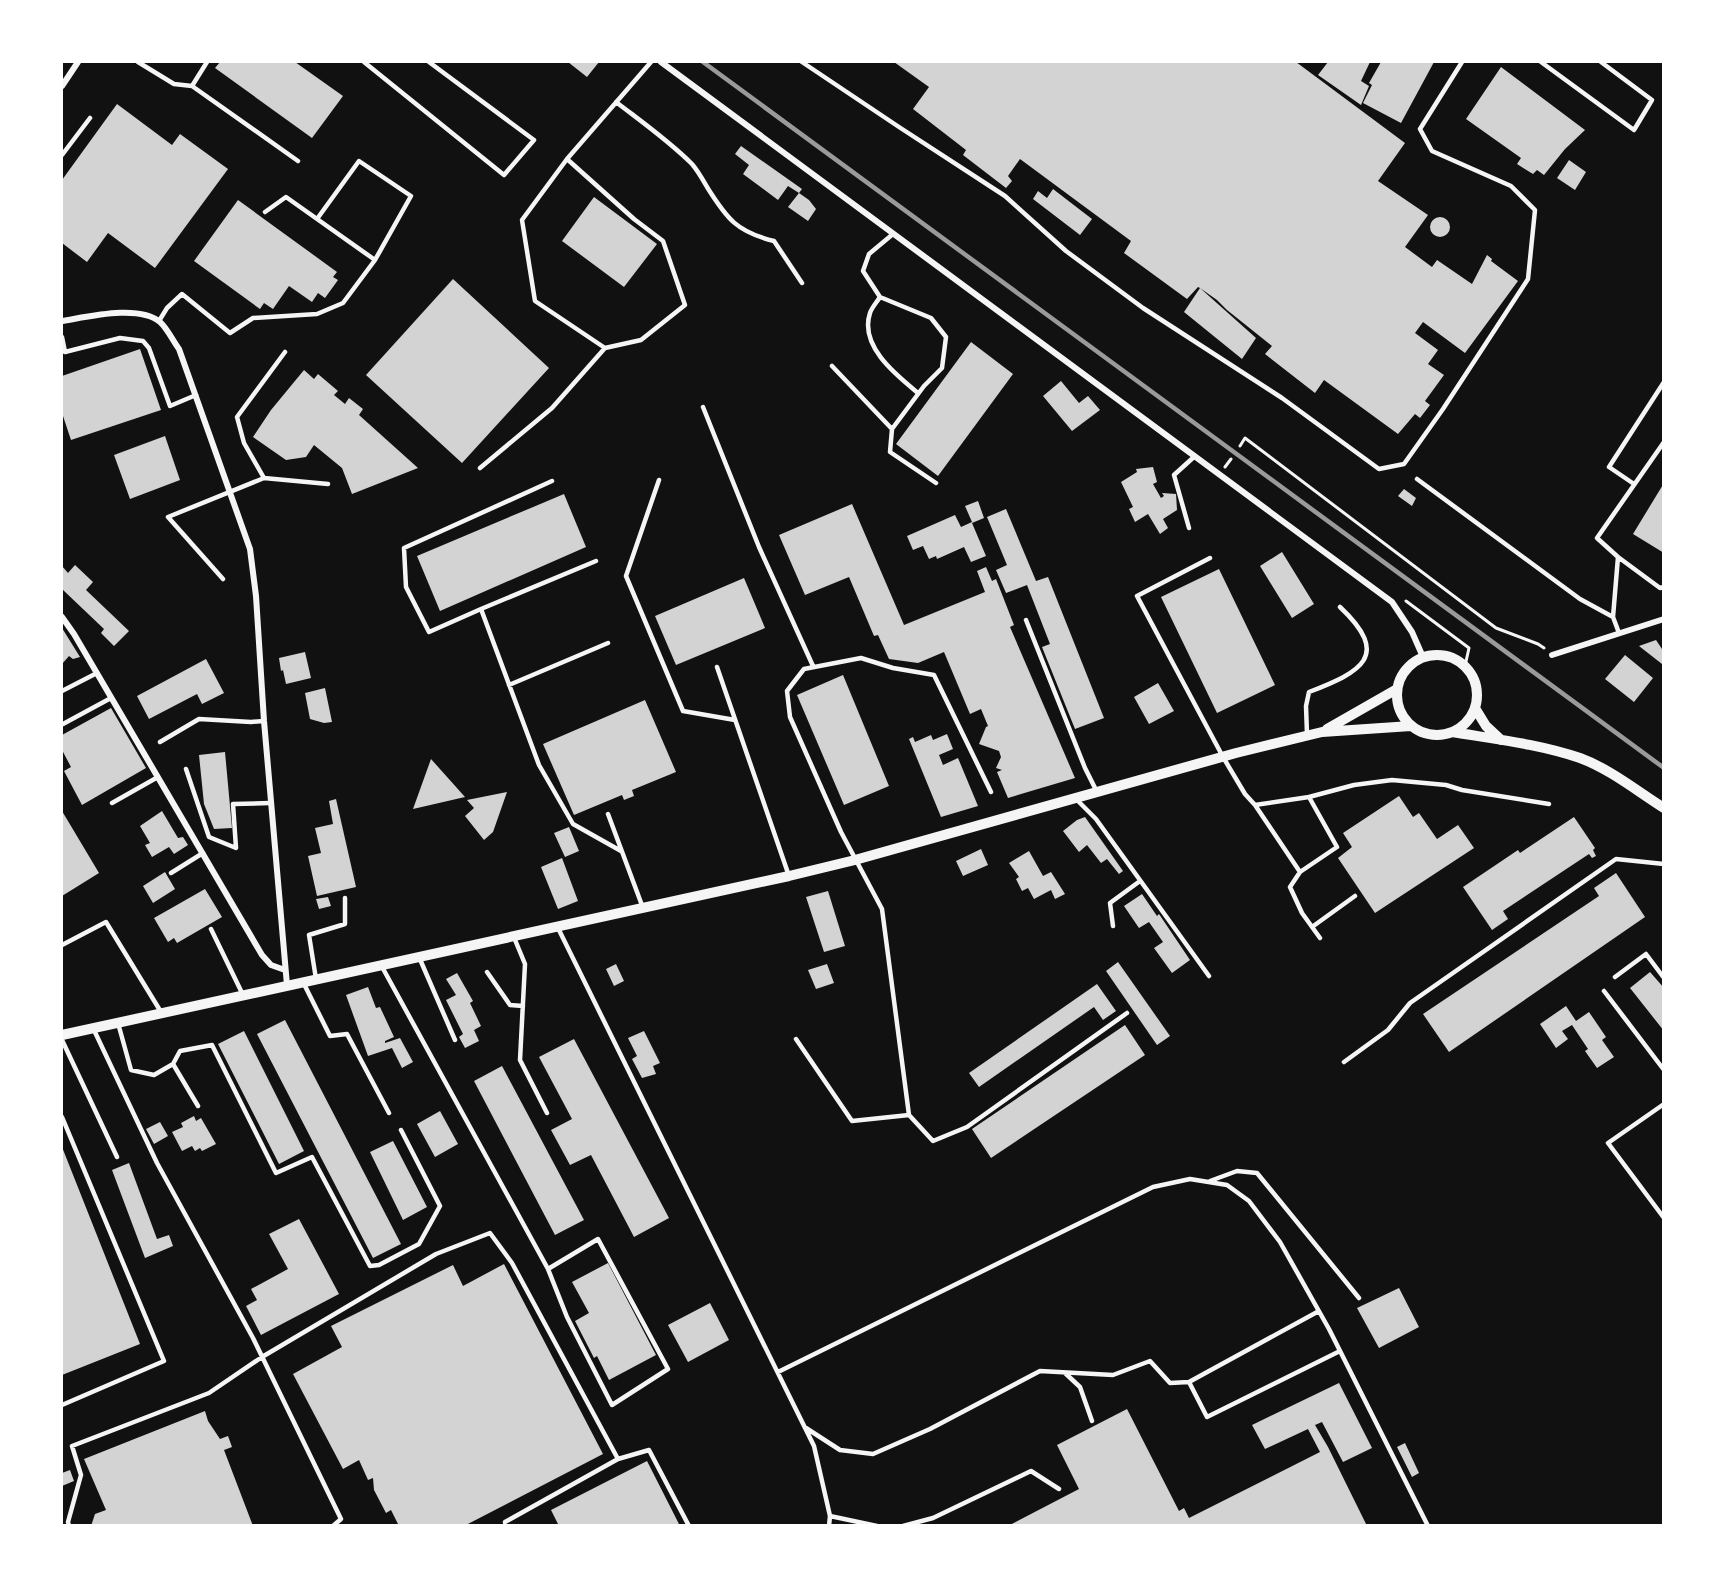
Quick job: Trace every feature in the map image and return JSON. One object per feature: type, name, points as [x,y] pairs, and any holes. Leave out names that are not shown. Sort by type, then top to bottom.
[{"type":"street","points":[[62,86],[78,62]]},
{"type":"street","points":[[661,62],[1392,602],[1412,632],[1423,657]]},
{"type":"street","points":[[62,321],[108,314],[138,313],[159,321],[179,349],[231,492],[250,549],[258,616],[270,803],[287,985]]},
{"type":"street","points":[[62,617],[262,955],[271,965],[285,970]]},
{"type":"street","points":[[1552,655],[1663,620]]},
{"type":"street","points":[[1434,654],[1456,659],[1472,675],[1477,697],[1475,708],[1470,718],[1452,732],[1430,735],[1420,732],[1411,726],[1402,715],[1397,703],[1397,689],[1405,669],[1423,657],[1434,654]]},
{"type":"street","points":[[1322,732],[1397,689]]},
{"type":"street","points":[[1475,708],[1486,726],[1501,740]]},
{"type":"street","points":[[62,1035],[789,876],[855,860],[1222,757],[1322,732],[1411,726]]},
{"type":"street","points":[[1452,732],[1501,740],[1581,758],[1616,776],[1664,808]]},
{"type":"lane","points":[[138,62],[174,84],[192,86],[298,161]]},
{"type":"lane","points":[[192,86],[207,62]]},
{"type":"lane","points":[[364,62],[504,175],[534,140],[429,62]]},
{"type":"lane","points":[[605,348],[535,301],[522,220],[567,159],[651,62]]},
{"type":"lane","points":[[802,62],[1005,196],[1066,251],[1143,308],[1282,398],[1378,469],[1404,465],[1528,279],[1535,210],[1511,186],[1432,151],[1420,129],[1462,62]]},
{"type":"lane","points":[[1541,62],[1634,130],[1652,100],[1601,62]]},
{"type":"lane","points":[[616,102],[672,144],[695,167],[715,200],[734,224],[754,236],[774,241],[802,283]]},
{"type":"lane","points":[[62,155],[90,118]]},
{"type":"lane","points":[[480,468],[552,408],[605,348],[641,340],[685,305],[663,241],[634,219],[567,159]]},
{"type":"lane","points":[[159,321],[167,308],[182,294],[230,333],[253,318],[317,314],[343,303],[375,260],[411,196],[359,161],[317,219]]},
{"type":"lane","points":[[265,212],[286,197],[375,260]]},
{"type":"lane","points":[[893,234],[869,254],[863,271],[880,297],[930,318],[946,337],[942,368],[918,393],[892,429],[890,452],[936,483]]},
{"type":"lane","points":[[880,297],[870,312],[868,330],[876,351],[918,393]]},
{"type":"lane","points":[[62,337],[63,352],[120,338],[143,341],[149,348],[170,405],[196,395]]},
{"type":"lane","points":[[264,478],[244,443],[237,417],[285,352]]},
{"type":"lane","points":[[832,366],[892,429]]},
{"type":"lane","points":[[1634,484],[1609,467],[1664,382]]},
{"type":"lane","points":[[703,406],[759,547],[813,666]]},
{"type":"lane","points":[[1664,442],[1597,538],[1660,588],[1664,587]]},
{"type":"lane","points":[[1189,528],[1174,475],[1195,456]]},
{"type":"lane","points":[[223,579],[168,517],[264,478],[328,484]]},
{"type":"lane","points":[[1417,479],[1580,599],[1613,617]]},
{"type":"lane","points":[[659,480],[626,576],[683,711],[735,720]]},
{"type":"lane","points":[[552,481],[404,548],[406,587],[429,632],[596,561]]},
{"type":"lane","points":[[1618,556],[1613,617],[1619,633]]},
{"type":"lane","points":[[1210,558],[1137,596],[1222,757],[1300,872]]},
{"type":"lane","points":[[1307,736],[1306,706],[1309,692],[1335,682],[1350,673],[1358,668],[1367,656],[1368,642],[1357,623],[1340,607]]},
{"type":"lane","points":[[481,609],[539,765],[573,824],[621,851]]},
{"type":"lane","points":[[1026,620],[1097,792]]},
{"type":"lane","points":[[509,685],[608,643]]},
{"type":"lane","points":[[990,792],[934,675],[893,668],[861,658],[804,669],[787,691],[790,717],[841,832],[882,909],[909,1115],[933,1141],[968,1127],[1128,1013]]},
{"type":"lane","points":[[717,667],[789,876]]},
{"type":"lane","points":[[62,691],[97,673]]},
{"type":"lane","points":[[63,724],[111,698]]},
{"type":"lane","points":[[159,742],[199,719],[264,721]]},
{"type":"lane","points":[[186,769],[209,837],[236,848],[233,804],[270,803]]},
{"type":"lane","points":[[112,803],[158,777]]},
{"type":"lane","points":[[1255,805],[1309,797],[1354,785],[1392,780],[1446,785],[1462,790],[1549,804]]},
{"type":"lane","points":[[1309,797],[1337,848],[1300,872],[1290,887],[1302,913],[1320,938]]},
{"type":"lane","points":[[1076,798],[1096,819],[1209,976]]},
{"type":"lane","points":[[608,814],[643,908]]},
{"type":"lane","points":[[171,873],[203,854]]},
{"type":"lane","points":[[1344,1062],[1388,1030],[1410,1003],[1616,860],[1664,864]]},
{"type":"lane","points":[[1113,926],[1110,903],[1140,881]]},
{"type":"lane","points":[[1312,927],[1355,896]]},
{"type":"lane","points":[[316,979],[309,935],[345,924],[345,898]]},
{"type":"lane","points":[[62,945],[106,922],[162,1013]]},
{"type":"lane","points":[[557,926],[806,1428],[814,1446],[830,1516],[829,1526]]},
{"type":"lane","points":[[211,929],[243,995]]},
{"type":"lane","points":[[513,935],[525,964],[520,1060],[547,1113]]},
{"type":"lane","points":[[1615,977],[1646,954],[1664,978]]},
{"type":"lane","points":[[419,956],[455,1040]]},
{"type":"lane","points":[[381,965],[548,1269],[567,1317],[612,1405],[668,1369],[598,1239],[548,1269]]},
{"type":"lane","points":[[487,972],[510,1005],[523,1006]]},
{"type":"lane","points":[[303,982],[330,1036],[347,1034],[389,1113]]},
{"type":"lane","points":[[1604,992],[1664,1070]]},
{"type":"lane","points":[[118,1023],[131,1070],[154,1075],[173,1064],[180,1051],[212,1045],[276,1173],[312,1157],[370,1266],[379,1265],[419,1244],[440,1206],[401,1130]]},
{"type":"lane","points":[[93,1028],[157,1163],[262,1357],[341,1519],[333,1526]]},
{"type":"lane","points":[[796,1039],[852,1121],[909,1115]]},
{"type":"lane","points":[[62,1040],[117,1157]]},
{"type":"lane","points":[[173,1064],[198,1106]]},
{"type":"lane","points":[[1664,1104],[1608,1143],[1664,1218]]},
{"type":"lane","points":[[62,1117],[164,1361],[62,1405]]},
{"type":"lane","points":[[1207,1182],[1237,1170],[1257,1173],[1359,1298]]},
{"type":"lane","points":[[778,1372],[1153,1187],[1190,1179],[1227,1185],[1249,1201],[1280,1242],[1340,1351],[1428,1526]]},
{"type":"lane","points":[[69,1526],[68,1522],[81,1475],[72,1446],[208,1393],[262,1357],[436,1254],[490,1233],[512,1263],[618,1459]]},
{"type":"lane","points":[[806,1428],[840,1450],[873,1454],[930,1429],[1040,1371],[1113,1375],[1150,1360],[1170,1383],[1189,1382],[1319,1311]]},
{"type":"lane","points":[[1189,1382],[1207,1417],[1340,1351]]},
{"type":"lane","points":[[1065,1373],[1080,1387],[1092,1420]]},
{"type":"lane","points":[[506,1526],[505,1522],[618,1459],[649,1450],[689,1526]]},
{"type":"lane","points":[[903,1526],[933,1518],[1030,1471],[1059,1490]]},
{"type":"lane","points":[[830,1516],[877,1526]]},
{"type":"path","points":[[1240,446],[1245,438],[1496,628],[1538,644],[1552,655]]},
{"type":"building","points":[[220,62],[295,62],[343,96],[312,138],[215,68]]},
{"type":"building","points":[[568,62],[599,62],[587,77]]},
{"type":"building","points":[[894,62],[1296,62],[1405,143],[1378,181],[1428,215],[1405,247],[1432,267],[1437,260],[1472,284],[1487,255],[1492,259],[1491,261],[1518,281],[1465,353],[1423,322],[1415,333],[1438,350],[1428,364],[1444,375],[1425,401],[1430,405],[1420,418],[1415,414],[1398,434],[1324,380],[1315,393],[1265,354],[1272,346],[1217,300],[1198,287],[1187,299],[1124,253],[1131,241],[1020,159],[1008,176],[1012,181],[1006,188],[963,155],[966,150],[913,109],[929,87]]},
{"type":"building","points":[[1328,62],[1370,62],[1361,81],[1369,86],[1361,105],[1318,75]]},
{"type":"building","points":[[1381,62],[1434,62],[1401,123],[1363,103],[1372,85],[1369,83]]},
{"type":"building","points":[[1501,67],[1585,130],[1565,149],[1544,175],[1537,170],[1533,174],[1517,164],[1521,158],[1466,119]]},
{"type":"building","points":[[117,104],[172,145],[180,134],[228,169],[155,268],[108,233],[87,262],[62,243],[62,180]]},
{"type":"building","points":[[741,146],[802,189],[799,193],[788,186],[778,200],[743,174],[749,165],[735,154]]},
{"type":"building","points":[[1569,160],[1586,172],[1575,190],[1557,178]]},
{"type":"building","points":[[1053,189],[1092,219],[1080,235],[1033,199],[1038,191],[1047,198]]},
{"type":"building","points":[[799,193],[816,209],[808,221],[788,207]]},
{"type":"building","points":[[594,197],[657,244],[624,287],[562,241]]},
{"type":"building","points":[[238,200],[337,272],[333,277],[338,280],[325,298],[318,293],[312,302],[289,286],[273,309],[264,303],[260,309],[194,261]]},
{"type":"building","points":[[1436,217],[1444,217],[1450,223],[1450,231],[1444,237],[1436,237],[1430,231],[1430,223]]},
{"type":"building","points":[[453,279],[549,368],[462,463],[366,375]]},
{"type":"building","points":[[1200,288],[1256,338],[1242,359],[1184,312]]},
{"type":"building","points":[[971,342],[1013,374],[938,476],[896,444]]},
{"type":"building","points":[[140,349],[161,410],[71,440],[62,413],[62,376]]},
{"type":"building","points":[[304,370],[314,379],[318,374],[338,391],[334,395],[345,404],[349,398],[363,409],[359,415],[418,468],[352,494],[342,468],[314,445],[306,457],[286,460],[253,437],[271,410]]},
{"type":"building","points":[[1061,381],[1079,403],[1088,396],[1100,410],[1072,431],[1043,396]]},
{"type":"building","points":[[165,436],[180,480],[130,499],[114,455]]},
{"type":"building","points":[[1153,467],[1157,482],[1153,484],[1161,498],[1164,496],[1162,493],[1176,494],[1177,510],[1163,519],[1168,528],[1160,534],[1148,514],[1135,522],[1129,509],[1133,507],[1121,482],[1137,472],[1136,469]]},
{"type":"building","points":[[1664,483],[1664,553],[1633,534]]},
{"type":"building","points":[[1404,489],[1416,498],[1412,506],[1398,496]]},
{"type":"building","points":[[564,494],[586,547],[440,611],[417,556]]},
{"type":"building","points":[[978,501],[984,518],[972,523],[986,556],[971,562],[964,547],[937,559],[936,556],[929,559],[923,546],[913,550],[907,536],[955,515],[961,527],[972,522],[965,506]]},
{"type":"building","points":[[852,504],[904,625],[985,592],[977,571],[986,567],[992,581],[996,579],[1014,625],[1010,627],[1075,778],[1008,798],[997,772],[1002,770],[996,768],[1001,757],[999,751],[979,744],[988,726],[981,709],[970,714],[944,652],[918,663],[889,659],[878,635],[874,636],[849,577],[805,595],[779,535]]},
{"type":"building","points":[[1006,509],[1036,581],[1048,577],[1104,718],[1075,729],[1042,647],[1050,644],[1027,585],[1006,593],[996,570],[1007,565],[987,517]]},
{"type":"building","points":[[1282,552],[1314,604],[1292,618],[1260,566]]},
{"type":"building","points":[[75,565],[93,582],[86,590],[129,631],[114,646],[101,633],[104,629],[62,589],[62,566],[68,573]]},
{"type":"building","points":[[1219,569],[1275,685],[1217,713],[1161,597]]},
{"type":"building","points":[[744,578],[765,628],[676,665],[655,616]]},
{"type":"building","points":[[62,628],[80,657],[73,659],[69,656],[62,664]]},
{"type":"building","points":[[1656,640],[1664,652],[1662,664],[1639,646]]},
{"type":"building","points":[[305,652],[311,678],[286,684],[279,658]]},
{"type":"building","points":[[1625,655],[1653,678],[1634,702],[1605,679]]},
{"type":"building","points":[[206,659],[224,693],[202,704],[197,694],[149,719],[137,696]]},
{"type":"building","points":[[843,675],[889,786],[844,805],[797,695]]},
{"type":"building","points":[[1158,683],[1174,711],[1149,724],[1134,697]]},
{"type":"building","points":[[325,688],[332,722],[324,723],[310,719],[305,693]]},
{"type":"building","points":[[645,700],[676,772],[632,790],[634,796],[624,800],[622,795],[574,815],[543,744]]},
{"type":"building","points":[[111,708],[146,768],[82,805],[64,771],[71,767],[62,750],[62,735]]},
{"type":"building","points":[[947,734],[953,749],[939,755],[943,765],[958,758],[978,806],[941,817],[909,739],[913,737],[915,742],[931,735],[933,740]]},
{"type":"building","points":[[225,752],[232,828],[214,829],[204,804],[199,755]]},
{"type":"building","points":[[431,759],[465,797],[413,809]]},
{"type":"building","points":[[507,792],[493,832],[484,840],[465,816],[474,808],[467,800]]},
{"type":"building","points":[[1399,796],[1413,817],[1419,813],[1437,839],[1458,825],[1474,848],[1375,913],[1338,858],[1352,847],[1343,833]]},
{"type":"building","points":[[336,799],[356,887],[317,896],[308,856],[321,853],[315,828],[333,824],[329,801]]},
{"type":"building","points":[[62,811],[99,873],[62,896]]},
{"type":"building","points":[[162,811],[178,838],[183,837],[188,845],[174,854],[169,847],[152,857],[145,845],[150,843],[140,826]]},
{"type":"building","points":[[1085,817],[1123,871],[1119,874],[1107,859],[1101,863],[1087,845],[1079,852],[1063,831]]},
{"type":"building","points":[[1574,817],[1595,848],[1593,850],[1596,856],[1592,858],[1589,854],[1503,911],[1508,919],[1492,930],[1463,887],[1518,850],[1520,853]]},
{"type":"building","points":[[569,827],[579,851],[565,857],[554,833]]},
{"type":"building","points":[[981,849],[988,865],[963,876],[956,861]]},
{"type":"building","points":[[1029,851],[1043,876],[1051,872],[1065,894],[1055,899],[1051,890],[1034,899],[1028,888],[1022,891],[1016,879],[1019,877],[1009,863]]},
{"type":"building","points":[[562,858],[578,901],[558,909],[541,867]]},
{"type":"building","points":[[165,872],[175,889],[153,903],[143,886]]},
{"type":"building","points":[[1616,873],[1645,917],[1449,1052],[1423,1014],[1599,896],[1594,888]]},
{"type":"building","points":[[205,889],[222,917],[177,943],[174,938],[168,942],[154,918]]},
{"type":"building","points":[[828,891],[845,946],[824,952],[806,897]]},
{"type":"building","points":[[1142,894],[1157,916],[1159,914],[1190,960],[1172,973],[1154,948],[1163,942],[1149,922],[1139,928],[1124,906]]},
{"type":"building","points":[[328,897],[331,906],[319,909],[316,899]]},
{"type":"building","points":[[1118,962],[1170,1036],[1157,1045],[1106,971]]},
{"type":"building","points":[[616,964],[624,981],[614,986],[606,969]]},
{"type":"building","points":[[827,964],[834,983],[816,989],[808,970]]},
{"type":"building","points":[[1650,972],[1664,988],[1664,1031],[1630,988]]},
{"type":"building","points":[[457,973],[473,1001],[470,1003],[481,1026],[474,1030],[479,1041],[465,1048],[459,1037],[463,1034],[446,1000],[456,995],[446,979]]},
{"type":"building","points":[[1097,984],[1116,1011],[1103,1020],[1094,1007],[979,1087],[969,1073]]},
{"type":"building","points":[[368,987],[376,1008],[380,1007],[394,1037],[385,1043],[400,1038],[413,1062],[402,1068],[392,1048],[368,1056],[346,995]]},
{"type":"building","points":[[1566,1006],[1576,1021],[1589,1012],[1606,1037],[1602,1040],[1614,1057],[1597,1068],[1585,1051],[1588,1049],[1572,1025],[1562,1031],[1568,1039],[1556,1048],[1540,1024]]},
{"type":"building","points":[[285,1020],[401,1244],[373,1258],[257,1034]]},
{"type":"building","points":[[1125,1025],[1145,1055],[991,1158],[972,1129]]},
{"type":"building","points":[[244,1031],[304,1151],[279,1164],[218,1044]]},
{"type":"building","points":[[644,1031],[660,1063],[653,1066],[656,1074],[642,1078],[632,1059],[637,1056],[628,1038]]},
{"type":"building","points":[[574,1039],[669,1218],[634,1237],[591,1155],[570,1165],[551,1130],[572,1119],[539,1057]]},
{"type":"building","points":[[502,1066],[584,1220],[555,1235],[474,1081]]},
{"type":"building","points":[[440,1111],[458,1144],[435,1157],[417,1124]]},
{"type":"building","points":[[194,1116],[196,1121],[201,1118],[216,1144],[202,1151],[200,1148],[195,1151],[192,1146],[182,1151],[172,1132],[183,1127],[181,1123]]},
{"type":"building","points":[[160,1122],[168,1136],[154,1144],[146,1129]]},
{"type":"building","points":[[393,1141],[427,1207],[403,1220],[370,1152]]},
{"type":"building","points":[[62,1147],[140,1344],[62,1375]]},
{"type":"building","points":[[129,1163],[157,1239],[169,1235],[173,1246],[145,1258],[112,1170]]},
{"type":"building","points":[[299,1219],[339,1294],[261,1335],[246,1306],[257,1300],[251,1289],[288,1269],[269,1234]]},
{"type":"building","points":[[608,1263],[656,1355],[609,1380],[597,1356],[594,1358],[575,1321],[589,1313],[572,1282]]},
{"type":"building","points":[[504,1264],[603,1454],[464,1526],[399,1526],[391,1510],[386,1513],[374,1490],[373,1478],[368,1480],[359,1460],[343,1469],[293,1374],[342,1347],[331,1326],[453,1265],[463,1286]]},
{"type":"building","points":[[1399,1288],[1419,1327],[1379,1348],[1357,1308]]},
{"type":"building","points":[[710,1303],[729,1340],[688,1362],[668,1325]]},
{"type":"building","points":[[1339,1383],[1372,1448],[1343,1462],[1322,1422],[1315,1425],[1367,1526],[1008,1526],[1079,1489],[1057,1445],[1127,1409],[1179,1511],[1184,1508],[1189,1518],[1320,1452],[1308,1429],[1265,1449],[1252,1425]]},
{"type":"building","points":[[205,1411],[208,1421],[220,1439],[228,1436],[232,1447],[224,1450],[253,1526],[91,1526],[95,1514],[106,1510],[84,1459]]},
{"type":"building","points":[[1405,1443],[1419,1473],[1412,1477],[1397,1447]]},
{"type":"building","points":[[647,1461],[680,1526],[559,1526],[551,1510]]},
{"type":"building","points":[[70,1470],[74,1481],[62,1486],[62,1473]]},
{"type":"railway","points":[[703,62],[1664,768]]}]
